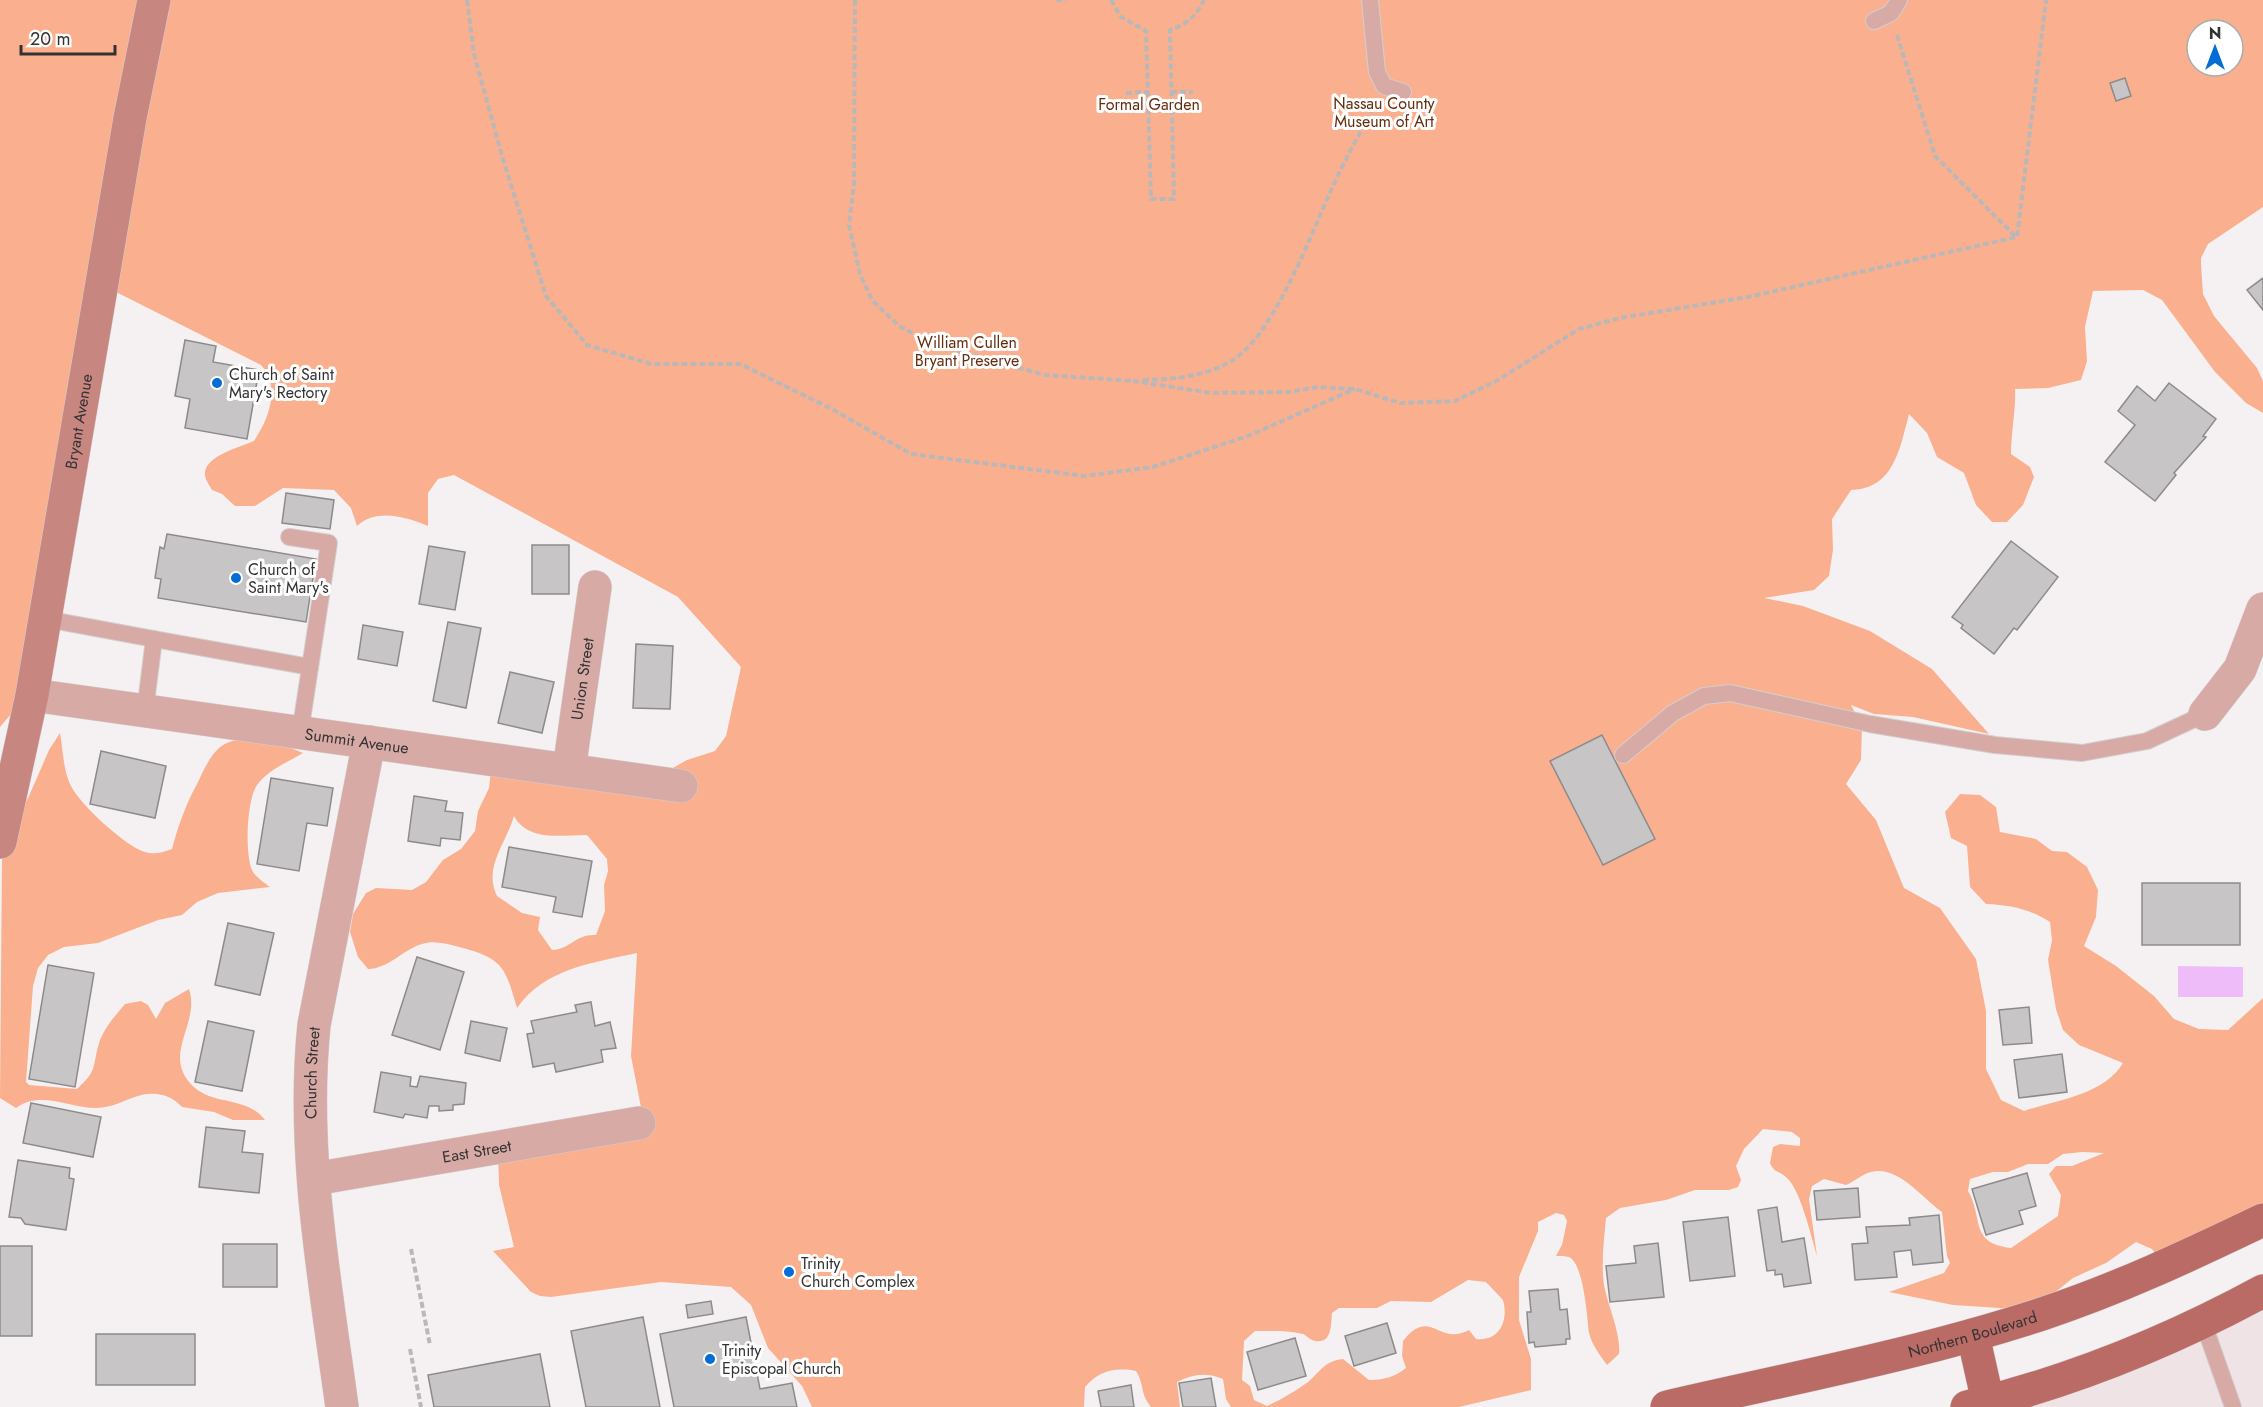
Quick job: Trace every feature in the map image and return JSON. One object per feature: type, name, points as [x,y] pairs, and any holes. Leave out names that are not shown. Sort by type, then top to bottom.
[{"type":"main road","name":"Bryant Avenue","points":[[0,842],[33,695],[128,129],[154,0]]},
{"type":"main road","name":"Northern Boulevard","points":[[1667,1407],[1973,1335],[2043,1314],[2121,1285],[2263,1220]]},
{"type":"main road","points":[[1973,1335],[1983,1406],[2089,1369],[2203,1322],[2263,1291]]},
{"type":"street","name":"Union Street","points":[[569,770],[595,587]]},
{"type":"street","points":[[2205,714],[2240,669],[2263,609]]},
{"type":"street","name":"Summit Avenue","points":[[33,695],[681,786]]},
{"type":"street","name":"Church Street","points":[[342,1407],[314,1179],[309,1096],[314,1024],[369,742]]},
{"type":"street","name":"East Street","points":[[314,1179],[639,1123]]},
{"type":"lane","points":[[1370,0],[1377,72],[1384,86],[1403,92]]},
{"type":"lane","points":[[1874,21],[1895,7]]},
{"type":"lane","points":[[289,537],[329,543],[300,733]]},
{"type":"lane","points":[[46,619],[310,667]]},
{"type":"lane","points":[[145,711],[154,639]]},
{"type":"lane","points":[[1623,755],[1673,713],[1704,696],[1730,693],[1893,728],[1995,745],[2082,753],[2147,741],[2205,714]]},
{"type":"lane","points":[[2203,1322],[2233,1407]]},
{"type":"path","points":[[467,0],[474,54],[502,156],[546,296],[587,345],[651,364],[740,364],[830,408],[911,454],[1085,476],[1153,467],[1248,436],[1355,389]]},
{"type":"path","points":[[855,0],[854,184],[849,225],[860,274],[872,300],[899,326],[936,345],[1045,375],[1133,381],[1211,393],[1289,392],[1317,387],[1355,389],[1400,403],[1455,400],[1498,380],[1579,329],[1620,318],[1748,297],[2017,237]]},
{"type":"path","points":[[1056,0],[1066,0]]},
{"type":"path","points":[[1110,0],[1121,17],[1146,31],[1150,199],[1174,199],[1170,30],[1180,27],[1193,17],[1204,0]]},
{"type":"path","points":[[2017,237],[2046,0]]},
{"type":"path","points":[[1895,7],[1935,156],[2017,237]]},
{"type":"path","points":[[1133,381],[1183,379],[1228,362],[1249,347],[1295,273],[1335,182],[1384,86]]},
{"type":"path","points":[[1126,93],[1148,92]]},
{"type":"path","points":[[1171,92],[1193,92]]},
{"type":"path","points":[[411,1249],[430,1345]]},
{"type":"path","points":[[410,1349],[421,1407]]},
{"type":"shaded area","points":[[2178,966],[2243,967],[2243,997],[2178,997]]},
{"type":"shaded area","points":[[2263,1291],[2263,1407],[1967,1407]]},
{"type":"green space","points":[[0,0],[2263,0],[2263,207],[2208,244],[2201,258],[2201,265],[2203,294],[2214,316],[2257,368],[2263,381],[2263,413],[2246,403],[2215,372],[2162,300],[2143,290],[2093,291],[2085,327],[2087,361],[2081,380],[2048,388],[2015,389],[2011,454],[2030,467],[2034,477],[2023,505],[2007,522],[1992,522],[1976,505],[1964,473],[1937,457],[1927,433],[1909,414],[1898,453],[1886,474],[1865,488],[1851,490],[1832,519],[1833,550],[1829,576],[1814,590],[1764,598],[1803,606],[1870,631],[1932,669],[1989,734],[1913,717],[1874,714],[1851,705],[1862,727],[1861,760],[1846,784],[1876,820],[1904,888],[1940,908],[1976,959],[1986,1011],[1986,1069],[2001,1100],[2024,1111],[2078,1095],[2104,1082],[2115,1074],[2123,1063],[2079,1045],[2063,1030],[2056,1009],[2048,960],[2052,940],[2050,922],[2020,908],[1986,904],[1970,887],[1967,846],[1951,838],[1945,812],[1960,794],[1980,795],[1996,807],[2000,832],[2036,839],[2052,851],[2067,852],[2087,867],[2098,890],[2096,917],[2084,946],[2116,966],[2154,996],[2174,1019],[2199,1029],[2228,1030],[2263,998],[2263,1220],[2164,1266],[2152,1249],[2136,1242],[2106,1263],[2073,1278],[2049,1297],[2015,1309],[1953,1305],[1889,1292],[1944,1273],[1950,1263],[1947,1256],[1942,1212],[1910,1184],[1891,1173],[1871,1172],[1846,1185],[1824,1179],[1812,1186],[1809,1199],[1817,1256],[1797,1193],[1787,1178],[1775,1170],[1770,1163],[1773,1147],[1780,1144],[1800,1146],[1800,1138],[1792,1132],[1763,1129],[1744,1149],[1736,1166],[1741,1180],[1738,1187],[1729,1190],[1695,1190],[1666,1200],[1620,1208],[1606,1218],[1603,1277],[1619,1346],[1619,1354],[1607,1365],[1594,1346],[1589,1333],[1584,1292],[1578,1270],[1569,1257],[1556,1256],[1562,1245],[1567,1221],[1564,1215],[1556,1213],[1538,1222],[1538,1231],[1519,1277],[1519,1320],[1531,1359],[1531,1390],[1459,1407],[1231,1407],[1226,1399],[1223,1379],[1211,1375],[1200,1375],[1177,1382],[1180,1407],[1151,1407],[1136,1371],[1114,1370],[1101,1374],[1085,1387],[1084,1407],[812,1407],[802,1386],[768,1348],[751,1305],[731,1287],[661,1282],[551,1297],[540,1296],[531,1292],[493,1251],[514,1247],[499,1185],[498,1152],[645,1128],[631,1056],[637,953],[571,969],[541,984],[517,1008],[505,974],[494,960],[485,955],[436,942],[427,943],[415,947],[382,966],[368,969],[358,957],[350,932],[353,914],[366,893],[376,888],[412,890],[426,882],[443,860],[461,849],[475,831],[478,811],[489,788],[492,760],[671,769],[687,760],[715,751],[726,736],[741,667],[678,597],[454,475],[438,479],[428,493],[428,526],[401,517],[382,516],[365,520],[357,526],[351,508],[334,490],[283,488],[255,506],[235,506],[222,494],[212,490],[205,476],[206,469],[210,463],[224,453],[254,441],[271,403],[272,393],[267,374],[261,365],[114,291],[28,694],[0,727]],"holes":[[[514,816],[528,830],[537,833],[557,836],[587,835],[607,859],[608,871],[604,885],[605,911],[596,935],[583,937],[564,947],[552,950],[538,930],[540,917],[522,913],[497,896],[493,885],[494,865]],[[2104,1153],[2072,1166],[2056,1166],[2049,1174],[2061,1195],[2058,1216],[2011,1248],[1989,1241],[1983,1235],[1968,1191],[1970,1179],[1993,1172],[2008,1172],[2028,1164],[2048,1164],[2063,1154]],[[1468,1280],[1486,1282],[1503,1300],[1505,1308],[1503,1322],[1496,1334],[1491,1337],[1476,1339],[1469,1330],[1450,1334],[1421,1327],[1403,1341],[1402,1356],[1406,1368],[1398,1374],[1384,1379],[1369,1380],[1343,1359],[1337,1360],[1327,1364],[1299,1388],[1267,1406],[1254,1400],[1250,1386],[1242,1380],[1244,1341],[1255,1331],[1297,1333],[1321,1341],[1328,1337],[1332,1313],[1339,1308],[1377,1308],[1391,1301],[1431,1302]]]},
{"type":"green space","points":[[60,733],[66,772],[75,792],[92,813],[126,842],[145,852],[152,853],[172,849],[189,799],[212,756],[219,748],[239,739],[250,739],[272,742],[303,753],[267,775],[257,785],[251,802],[248,841],[250,864],[254,874],[270,887],[218,893],[197,902],[182,915],[158,920],[98,943],[64,947],[48,955],[38,968],[33,986],[26,1082],[29,1085],[77,1089],[91,1072],[104,1032],[125,1004],[141,1001],[148,1005],[156,1019],[165,1003],[189,989],[190,1015],[180,1052],[185,1076],[195,1088],[203,1093],[241,1104],[258,1113],[265,1120],[233,1120],[214,1112],[182,1107],[168,1097],[153,1094],[145,1094],[96,1108],[35,1100],[16,1108],[0,1098],[2,860],[12,827],[29,796],[49,750]]},
{"type":"building","points":[[2125,78],[2131,96],[2116,101],[2110,83]]},
{"type":"building","points":[[2263,278],[2263,310],[2247,290]]},
{"type":"building","name":"Church of Saint Mary's Rectory","points":[[185,340],[216,346],[213,362],[259,370],[247,439],[185,428],[190,399],[175,396]]},
{"type":"building","points":[[2169,383],[2216,419],[2203,436],[2206,437],[2174,473],[2176,475],[2155,501],[2105,462],[2135,425],[2118,411],[2137,386],[2155,401]]},
{"type":"building","points":[[286,493],[334,500],[330,529],[282,523]]},
{"type":"building","name":"Church of Saint Mary's","points":[[167,534],[316,559],[306,622],[158,598],[161,579],[155,578],[160,547],[164,549]]},
{"type":"building","points":[[2011,541],[2058,577],[2017,630],[2014,628],[1994,654],[1961,628],[1963,625],[1952,617]]},
{"type":"building","points":[[532,545],[569,545],[569,594],[532,594]]},
{"type":"building","points":[[429,546],[465,552],[455,610],[419,604]]},
{"type":"building","points":[[448,622],[481,628],[466,708],[433,701]]},
{"type":"building","points":[[363,625],[403,632],[397,666],[358,659]]},
{"type":"building","points":[[636,644],[673,646],[670,709],[633,708]]},
{"type":"building","points":[[510,672],[554,682],[542,733],[498,723]]},
{"type":"building","points":[[1602,735],[1655,839],[1603,865],[1550,761]]},
{"type":"building","points":[[101,751],[166,766],[155,818],[90,804]]},
{"type":"building","points":[[271,778],[333,788],[327,826],[307,823],[299,871],[257,864]]},
{"type":"building","points":[[414,796],[447,801],[445,811],[463,813],[460,840],[441,838],[440,846],[408,841]]},
{"type":"building","points":[[509,847],[592,861],[582,917],[553,912],[556,897],[502,887]]},
{"type":"building","points":[[2142,883],[2240,883],[2240,945],[2142,945]]},
{"type":"building","points":[[228,923],[274,933],[260,995],[215,985]]},
{"type":"building","points":[[417,957],[464,972],[440,1050],[392,1035]]},
{"type":"building","points":[[48,965],[94,973],[75,1087],[29,1079]]},
{"type":"building","points":[[591,1002],[595,1026],[610,1022],[616,1048],[601,1050],[603,1062],[556,1072],[554,1063],[533,1067],[527,1034],[534,1033],[531,1021],[577,1012],[575,1005]]},
{"type":"building","points":[[2029,1007],[2032,1043],[2003,1045],[1999,1010]]},
{"type":"building","points":[[208,1021],[254,1031],[242,1091],[195,1082]]},
{"type":"building","points":[[471,1021],[507,1028],[500,1061],[465,1053]]},
{"type":"building","points":[[2062,1054],[2067,1092],[2019,1098],[2014,1060]]},
{"type":"building","points":[[381,1072],[411,1077],[410,1086],[417,1087],[420,1076],[466,1083],[464,1104],[453,1105],[453,1110],[439,1111],[439,1106],[429,1106],[427,1118],[405,1114],[403,1118],[374,1112]]},
{"type":"building","points":[[31,1103],[101,1117],[93,1157],[23,1143]]},
{"type":"building","points":[[206,1127],[245,1131],[242,1152],[263,1154],[259,1193],[199,1187]]},
{"type":"building","points":[[18,1160],[70,1168],[69,1178],[74,1179],[66,1230],[25,1224],[21,1218],[9,1217]]},
{"type":"building","points":[[2027,1173],[2036,1206],[2019,1211],[2023,1224],[1986,1235],[1972,1189]]},
{"type":"building","points":[[1858,1188],[1860,1217],[1817,1220],[1814,1191]]},
{"type":"building","points":[[1777,1207],[1782,1242],[1804,1238],[1811,1283],[1784,1287],[1782,1274],[1775,1275],[1775,1270],[1767,1271],[1758,1210]]},
{"type":"building","points":[[1939,1215],[1943,1262],[1913,1265],[1911,1250],[1894,1252],[1897,1277],[1855,1280],[1852,1244],[1868,1243],[1866,1227],[1910,1225],[1909,1218]]},
{"type":"building","points":[[1728,1217],[1735,1276],[1690,1281],[1683,1222]]},
{"type":"building","points":[[1658,1243],[1664,1297],[1610,1302],[1606,1266],[1636,1263],[1634,1246]]},
{"type":"building","points":[[223,1244],[277,1244],[277,1287],[223,1287]]},
{"type":"building","points":[[0,1246],[32,1246],[32,1336],[0,1336]]},
{"type":"building","points":[[1558,1289],[1560,1310],[1567,1309],[1570,1339],[1566,1339],[1566,1344],[1535,1347],[1534,1342],[1529,1343],[1527,1312],[1531,1312],[1529,1291]]},
{"type":"building","points":[[711,1301],[713,1314],[688,1318],[686,1305]]},
{"type":"building","points":[[643,1317],[660,1407],[586,1407],[571,1331]]},
{"type":"building","name":"Trinity Episcopal Church","points":[[746,1317],[760,1389],[792,1383],[797,1407],[674,1407],[660,1334]]},
{"type":"building","points":[[1387,1323],[1396,1353],[1354,1366],[1345,1336]]},
{"type":"building","points":[[96,1334],[195,1334],[195,1385],[96,1385]]},
{"type":"building","points":[[1295,1338],[1306,1376],[1258,1390],[1247,1352]]},
{"type":"building","points":[[540,1354],[550,1407],[434,1407],[428,1375]]},
{"type":"building","points":[[1211,1378],[1216,1407],[1183,1407],[1179,1383]]},
{"type":"building","points":[[1131,1385],[1134,1407],[1101,1407],[1098,1391]]},
{"type":"place","name":"Church of Saint Mary's Rectory","points":[[217,383]]},
{"type":"place","name":"Church of Saint Mary's","points":[[236,578]]},
{"type":"place","name":"Trinity Church Complex","points":[[789,1272]]},
{"type":"place","name":"Trinity Episcopal Church","points":[[710,1359]]},
{"type":"park label","name":"Formal Garden","points":[[1149,104]]},
{"type":"park label","name":"Nassau County Museum of Art","points":[[1384,112]]},
{"type":"park label","name":"William Cullen Bryant Preserve","points":[[967,351]]}]
